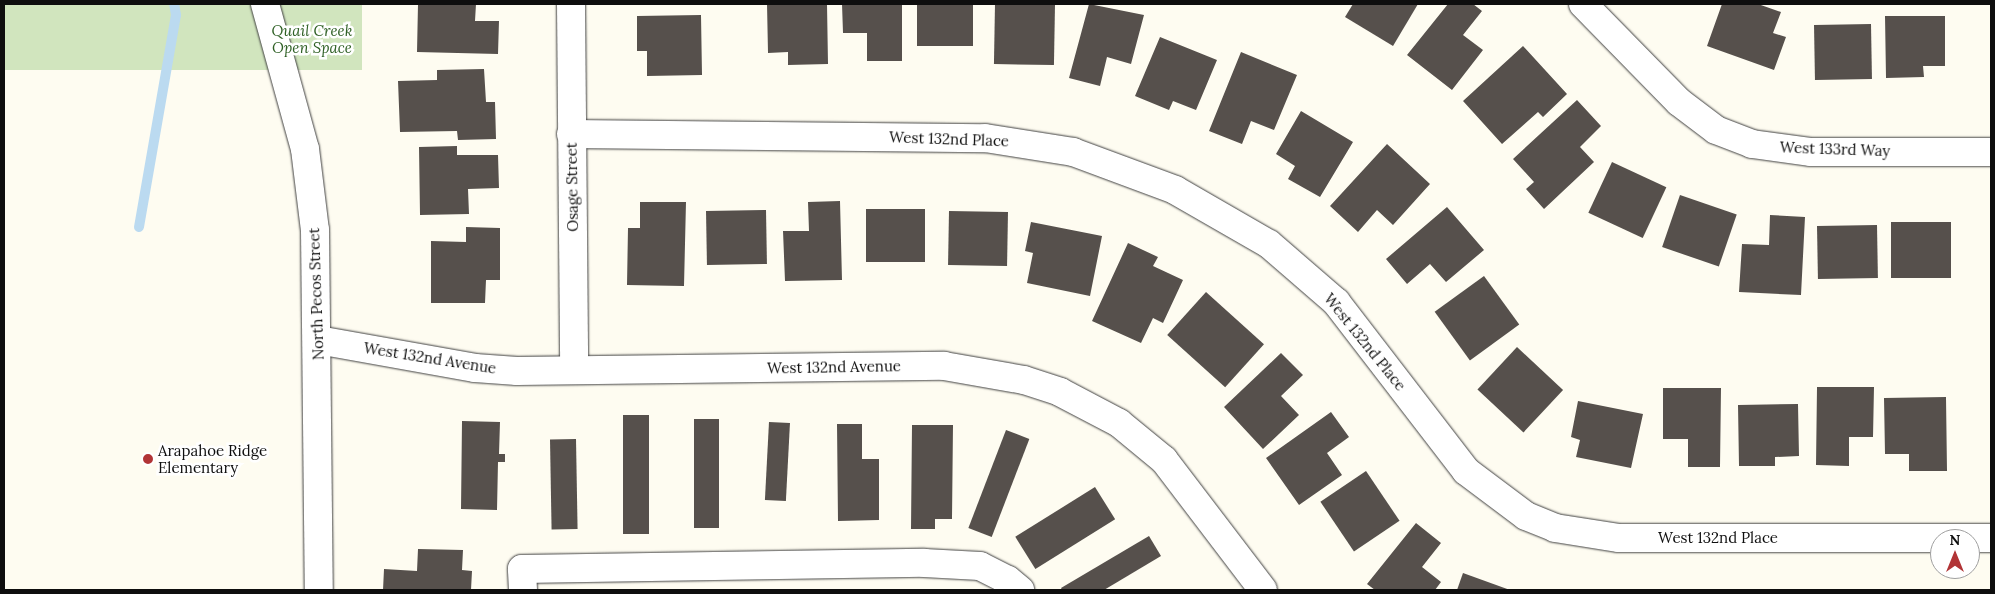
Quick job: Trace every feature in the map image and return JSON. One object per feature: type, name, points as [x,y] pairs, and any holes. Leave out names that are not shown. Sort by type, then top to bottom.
[{"type":"street","name":"North Pecos Street","points":[[265,4],[304,149],[315,230],[318,340],[319,590]]},
{"type":"street","name":"Osage Street","points":[[571,4],[574,370]]},
{"type":"street","name":"West 133rd Way","points":[[1584,4],[1679,102],[1716,130],[1752,144],[1811,152],[1991,152]]},
{"type":"street","name":"West 132nd Place","points":[[571,134],[986,138],[1073,152],[1175,190],[1269,244],[1336,302],[1466,471],[1499,498],[1534,519],[1563,529],[1619,538],[1991,538]]},
{"type":"street","name":"West 132nd Avenue","points":[[318,340],[475,368],[574,370],[944,366],[1024,380],[1060,392],[1119,423],[1164,460],[1263,590]]},
{"type":"street","points":[[522,580],[924,563],[980,566],[1008,580],[1020,590]]},
{"type":"green space","name":"Quail Creek Open Space","points":[[4,4],[362,4],[362,70],[4,70]]},
{"type":"building","points":[[418,4],[476,4],[475,21],[499,21],[498,54],[417,52]]},
{"type":"building","points":[[767,4],[827,4],[828,64],[788,65],[788,52],[768,53]]},
{"type":"building","points":[[842,4],[902,4],[902,61],[867,61],[867,33],[843,33]]},
{"type":"building","points":[[917,4],[973,4],[973,46],[917,46]]},
{"type":"building","points":[[995,4],[1055,5],[1054,65],[994,64]]},
{"type":"building","points":[[1089,4],[1144,15],[1131,64],[1107,57],[1100,86],[1069,78]]},
{"type":"building","points":[[1353,4],[1418,4],[1393,46],[1345,17]]},
{"type":"building","points":[[1448,4],[1473,4],[1482,11],[1463,35],[1483,50],[1452,90],[1407,55]]},
{"type":"building","points":[[1722,4],[1758,4],[1781,12],[1773,33],[1786,37],[1774,70],[1707,46]]},
{"type":"building","points":[[701,15],[702,75],[647,76],[647,51],[637,51],[637,16]]},
{"type":"building","points":[[1885,16],[1945,16],[1945,66],[1923,66],[1924,77],[1886,78]]},
{"type":"building","points":[[1871,24],[1872,79],[1815,80],[1814,25]]},
{"type":"building","points":[[1160,37],[1217,60],[1196,110],[1173,101],[1169,110],[1135,96]]},
{"type":"building","points":[[1523,46],[1567,94],[1543,117],[1538,112],[1502,144],[1463,101]]},
{"type":"building","points":[[1241,52],[1297,75],[1274,130],[1251,121],[1242,144],[1209,131]]},
{"type":"building","points":[[484,69],[486,102],[495,102],[496,139],[458,140],[457,131],[400,132],[398,81],[437,80],[437,70]]},
{"type":"building","points":[[1577,100],[1601,126],[1580,147],[1594,162],[1544,209],[1526,189],[1534,182],[1513,159]]},
{"type":"building","points":[[1301,111],[1353,142],[1320,197],[1288,179],[1295,166],[1276,154]]},
{"type":"building","points":[[1387,144],[1430,184],[1393,225],[1377,210],[1358,232],[1330,206]]},
{"type":"building","points":[[457,146],[457,155],[498,155],[499,188],[468,189],[469,214],[420,215],[419,147]]},
{"type":"building","points":[[1612,162],[1666,187],[1643,238],[1588,213]]},
{"type":"building","points":[[1680,195],[1737,215],[1719,267],[1662,247]]},
{"type":"building","points":[[840,201],[842,280],[785,281],[783,231],[809,231],[808,202]]},
{"type":"building","points":[[640,202],[686,202],[684,286],[627,285],[628,228],[640,228]]},
{"type":"building","points":[[1447,207],[1484,250],[1446,282],[1430,264],[1407,284],[1386,259]]},
{"type":"building","points":[[866,209],[925,209],[925,262],[866,262]]},
{"type":"building","points":[[766,210],[767,264],[707,265],[706,211]]},
{"type":"building","points":[[949,211],[1008,212],[1007,266],[948,265]]},
{"type":"building","points":[[1770,215],[1805,217],[1801,295],[1739,292],[1742,244],[1769,245]]},
{"type":"building","points":[[1031,222],[1102,236],[1090,296],[1027,283],[1033,253],[1025,251]]},
{"type":"building","points":[[1891,222],[1951,222],[1951,278],[1891,278]]},
{"type":"building","points":[[1877,225],[1878,278],[1818,279],[1817,226]]},
{"type":"building","points":[[466,227],[500,228],[500,280],[486,280],[485,303],[431,303],[431,241],[466,242]]},
{"type":"building","points":[[1128,243],[1158,257],[1153,266],[1183,280],[1163,323],[1153,318],[1141,343],[1092,321]]},
{"type":"building","points":[[1484,276],[1519,325],[1470,360],[1435,312]]},
{"type":"building","points":[[1206,292],[1264,344],[1225,387],[1167,335]]},
{"type":"building","points":[[1517,347],[1563,390],[1524,432],[1477,389]]},
{"type":"building","points":[[1281,353],[1303,375],[1281,396],[1299,415],[1263,449],[1224,407]]},
{"type":"building","points":[[1817,387],[1874,387],[1873,437],[1849,437],[1849,466],[1816,465]]},
{"type":"building","points":[[1663,388],[1721,388],[1720,467],[1688,467],[1688,439],[1663,439]]},
{"type":"building","points":[[1946,397],[1947,471],[1909,471],[1909,454],[1885,454],[1884,398]]},
{"type":"building","points":[[1578,401],[1643,414],[1631,468],[1576,457],[1580,440],[1571,437]]},
{"type":"building","points":[[1798,404],[1799,456],[1775,457],[1775,466],[1739,466],[1738,405]]},
{"type":"building","points":[[1331,412],[1349,437],[1327,453],[1342,475],[1299,505],[1266,458]]},
{"type":"building","points":[[623,415],[649,415],[649,534],[623,534]]},
{"type":"building","points":[[694,419],[719,419],[719,528],[694,528]]},
{"type":"building","points":[[462,421],[500,422],[499,454],[505,454],[505,462],[498,462],[497,510],[461,509]]},
{"type":"building","points":[[769,422],[790,423],[786,501],[765,500]]},
{"type":"building","points":[[837,424],[862,424],[862,459],[879,459],[879,520],[838,521]]},
{"type":"building","points":[[912,425],[953,425],[952,519],[935,519],[935,529],[911,529]]},
{"type":"building","points":[[1006,430],[1029,439],[992,537],[968,528]]},
{"type":"building","points":[[550,439],[576,439],[578,529],[552,529]]},
{"type":"building","points":[[1366,471],[1400,521],[1354,551],[1320,502]]},
{"type":"building","points":[[1095,487],[1115,519],[1035,569],[1015,537]]},
{"type":"building","points":[[1416,523],[1441,543],[1422,567],[1441,582],[1435,590],[1375,590],[1367,584]]},
{"type":"building","points":[[1149,536],[1161,556],[1104,590],[1062,590],[1061,588]]},
{"type":"building","points":[[418,549],[463,550],[462,570],[472,571],[471,590],[383,590],[384,569],[417,571]]},
{"type":"building","points":[[1463,573],[1510,590],[1457,590]]},
{"type":"waterway","points":[[139,227],[176,15],[174,4]]},
{"type":"place","name":"Arapahoe Ridge Elementary","points":[[148,459]]}]
